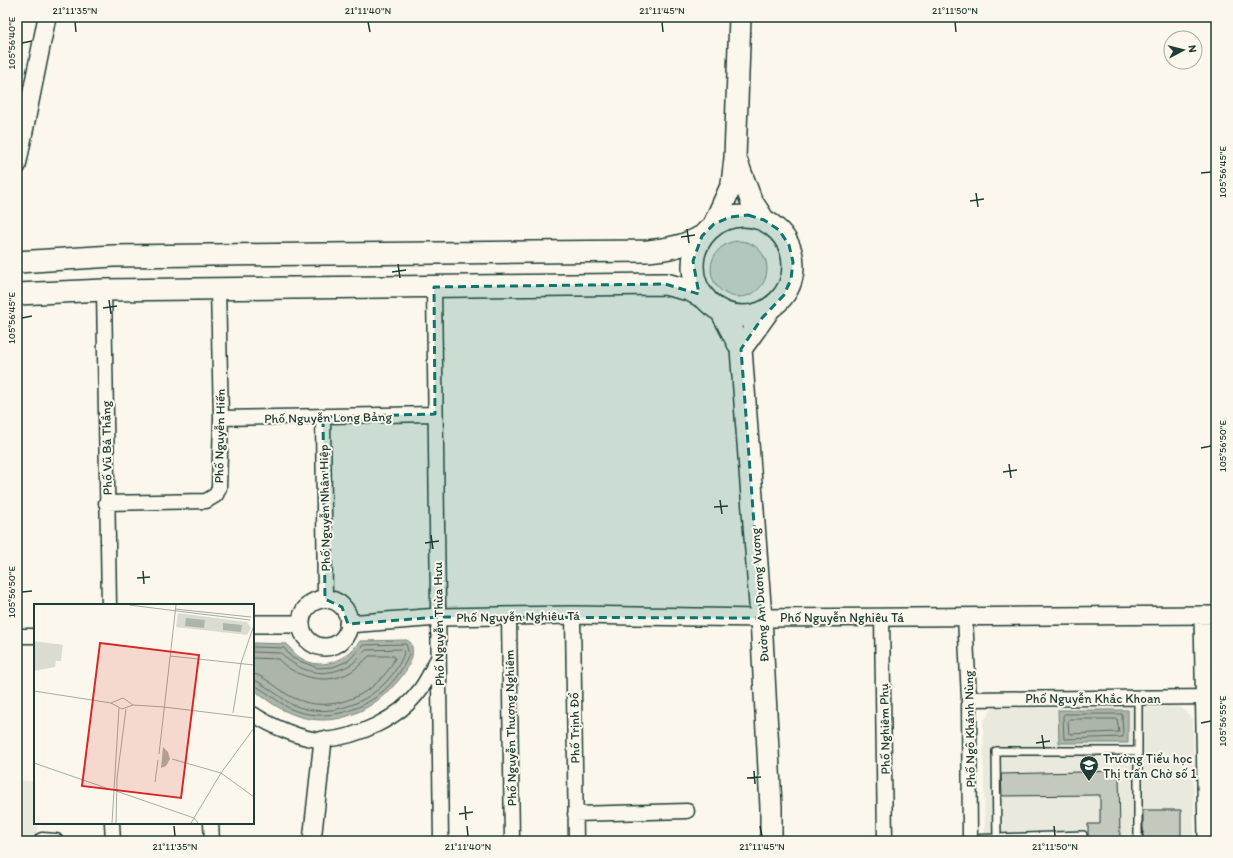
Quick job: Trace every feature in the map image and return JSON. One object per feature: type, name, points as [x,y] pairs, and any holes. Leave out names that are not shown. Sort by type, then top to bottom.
[{"type":"main road","points":[[713,305],[697,287],[693,274],[693,261],[696,248],[708,230],[732,184],[735,158],[740,17]]},
{"type":"main road","points":[[735,158],[751,200],[764,220]]},
{"type":"main road","points":[[17,262],[128,256],[648,251],[672,248],[730,217],[748,215],[764,220],[778,230],[788,245],[793,262],[791,279],[784,295],[771,307],[741,348]]},
{"type":"main road","points":[[17,294],[104,290],[665,284],[689,290],[713,305],[734,315],[747,316],[760,313],[771,307]]},
{"type":"main road","name":"Đường An Dương Vương","points":[[713,305],[741,348],[761,618],[771,808],[771,841]]},
{"type":"street","points":[[17,166],[47,17]]},
{"type":"street","name":"Phố Nguyễn Thừa Hưu","points":[[434,287],[438,657],[442,841]]},
{"type":"street","name":"Phố Nguyễn Hiến","points":[[106,503],[206,501],[216,495],[219,488],[221,418],[218,289]]},
{"type":"street","name":"Phố Vũ Bá Thắng","points":[[104,290],[106,503],[109,604]]},
{"type":"street","name":"Phố Nguyễn Long Bảng","points":[[221,418],[436,414]]},
{"type":"street","name":"Phố Nguyễn Nhân Hiệp","points":[[323,417],[325,599]]},
{"type":"street","points":[[325,599],[337,603],[342,607],[346,612],[348,624],[344,638],[332,646],[325,647],[318,646],[306,638],[301,624],[303,612],[307,606],[319,600],[325,599]]},
{"type":"street","name":"Phố Nguyễn Nghiêu Tá","points":[[348,624],[438,617],[573,615],[761,618],[1209,615]]},
{"type":"street","name":"Phố Trịnh Đổ","points":[[573,615],[576,841]]},
{"type":"street","points":[[1207,841],[1210,698],[1209,615]]},
{"type":"street","name":"Phố Nguyễn Thượng Nghiêm","points":[[509,616],[512,841]]},
{"type":"street","name":"Phố Ngô Khánh Nùng","points":[[965,616],[969,699],[970,840]]},
{"type":"street","name":"Phố Nghiêm Phụ","points":[[882,617],[885,841]]},
{"type":"street","points":[[254,624],[301,624]]},
{"type":"street","points":[[17,636],[34,636]]},
{"type":"street","points":[[254,715],[282,730],[323,740],[356,733],[373,726],[397,712],[420,690],[438,657]]},
{"type":"street","name":"Phố Nguyễn Khắc Khoan","points":[[969,699],[1210,698]]},
{"type":"street","points":[[312,841],[323,740]]},
{"type":"street","points":[[575,814],[687,811]]},
{"type":"street","points":[[112,824],[113,841]]},
{"type":"street","points":[[211,824],[212,841]]},
{"type":"lane","points":[[1138,698],[1138,841]]},
{"type":"lane","points":[[997,840],[996,751],[1138,751]]},
{"type":"lane","points":[[970,840],[1083,835]]},
{"type":"highlighted area","points":[[748,215],[764,220],[779,230],[789,245],[793,262],[791,279],[784,295],[762,318],[741,349],[761,618],[438,617],[348,624],[342,607],[325,599],[323,417],[435,414],[434,287],[665,284],[699,294],[693,261],[702,236],[714,224],[730,217]]},
{"type":"shaded area","points":[[733,241],[745,241],[755,245],[763,253],[767,263],[767,275],[763,285],[755,293],[745,297],[733,297],[723,293],[715,285],[711,275],[711,263],[715,253],[723,245]]},
{"type":"shaded area","name":"Trường Tiểu học Thị trấn Chờ số 1","points":[[1181,707],[1193,719],[1194,841],[985,841],[983,722],[993,708]]},
{"type":"shaded area","points":[[17,780],[34,782],[34,824],[38,824],[36,841],[17,841]]},
{"type":"water","points":[[407,640],[411,643],[412,654],[410,664],[398,681],[370,706],[354,714],[321,720],[304,718],[287,712],[270,702],[254,689],[254,643],[287,644],[295,654],[304,660],[324,664],[333,662],[343,657],[360,641]]},
{"type":"water","points":[[1058,710],[1128,710],[1128,743],[1059,743]]},
{"type":"building","points":[[1119,771],[1120,841],[1088,841],[1088,824],[1100,824],[1100,795],[1002,796],[1001,774]]},
{"type":"building","points":[[1143,810],[1181,810],[1181,841],[1143,841]]},
{"type":"place","name":"Trường Tiểu học Thị trấn Chờ số 1","points":[[1089,782]]}]
